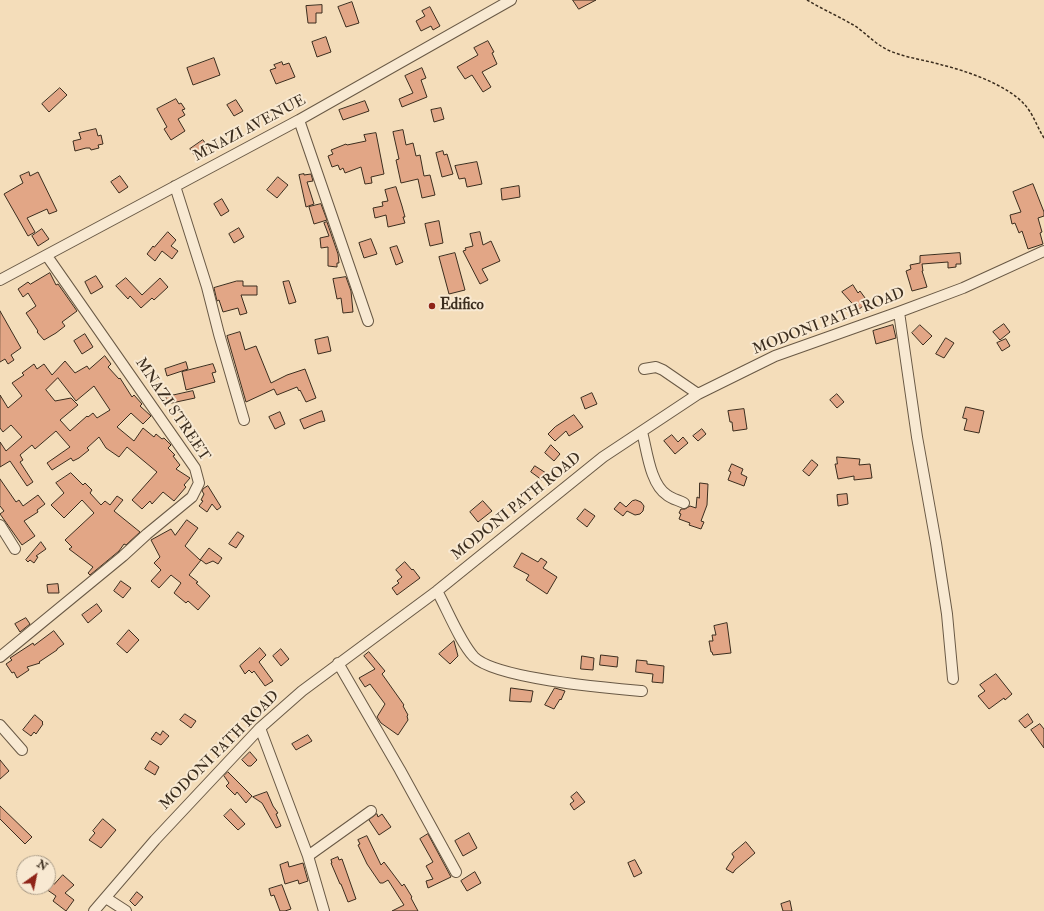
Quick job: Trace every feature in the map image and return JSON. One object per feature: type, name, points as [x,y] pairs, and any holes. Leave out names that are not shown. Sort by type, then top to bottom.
[{"type":"street","name":"MNAZI AVENUE","points":[[0,280],[299,120],[511,0]]},
{"type":"street","points":[[299,120],[368,321]]},
{"type":"street","points":[[175,186],[207,287],[244,420]]},
{"type":"street","name":"MODONI PATH ROAD","points":[[94,911],[155,840],[260,728],[302,691],[437,590],[603,456],[642,432],[698,394],[775,356],[962,288],[1044,251]]},
{"type":"street","name":"MNAZI STREET","points":[[0,657],[192,497],[199,483],[195,468],[46,256]]},
{"type":"street","points":[[899,312],[917,437],[947,614],[953,679]]},
{"type":"street","points":[[644,369],[656,367],[663,370],[698,394]]},
{"type":"street","points":[[642,432],[658,487],[667,495],[684,503]]},
{"type":"street","points":[[0,525],[15,549]]},
{"type":"street","points":[[437,590],[467,647],[482,663],[495,668],[556,681],[586,686],[642,691]]},
{"type":"street","points":[[338,663],[400,770],[456,872]]},
{"type":"street","points":[[0,725],[22,750]]},
{"type":"street","points":[[260,728],[308,856],[324,911]]},
{"type":"street","points":[[308,856],[371,811]]},
{"type":"street","points":[[106,898],[126,911]]},
{"type":"path","points":[[807,0],[854,26],[879,46],[910,58],[943,65],[967,73],[997,85],[1014,94],[1025,105],[1044,138]]},
{"type":"building","points":[[573,0],[596,0],[579,9]]},
{"type":"building","points":[[352,2],[359,23],[346,27],[338,7]]},
{"type":"building","points":[[322,5],[322,13],[316,13],[316,23],[308,23],[306,6]]},
{"type":"building","points":[[430,7],[440,26],[433,30],[431,26],[421,31],[416,21],[425,16],[422,11]]},
{"type":"building","points":[[326,37],[331,52],[317,57],[312,42]]},
{"type":"building","points":[[488,41],[494,52],[492,53],[497,64],[482,72],[491,87],[483,92],[472,75],[465,79],[457,67],[478,55],[474,48]]},
{"type":"building","points":[[214,58],[220,75],[193,85],[187,68]]},
{"type":"building","points":[[282,62],[283,65],[289,63],[295,77],[276,84],[270,70],[276,68],[274,65]]},
{"type":"building","points":[[422,68],[426,78],[421,80],[427,97],[402,107],[399,99],[413,93],[405,76]]},
{"type":"building","points":[[60,88],[67,95],[49,112],[42,104]]},
{"type":"building","points":[[176,99],[185,109],[182,110],[185,115],[178,119],[185,131],[171,140],[164,129],[167,127],[157,109]]},
{"type":"building","points":[[236,100],[243,111],[234,116],[227,105]]},
{"type":"building","points":[[365,101],[369,111],[343,120],[339,110]]},
{"type":"building","points":[[441,108],[444,119],[434,122],[431,110]]},
{"type":"building","points":[[96,129],[98,136],[101,135],[103,144],[98,145],[99,148],[91,150],[90,148],[86,148],[75,151],[73,141],[81,139],[79,133]]},
{"type":"building","points":[[403,130],[406,145],[413,143],[416,156],[420,155],[424,176],[430,175],[435,195],[422,198],[418,179],[401,183],[396,160],[399,159],[393,132]]},
{"type":"building","points":[[376,133],[384,174],[371,177],[372,183],[365,184],[361,167],[345,173],[343,168],[340,170],[338,165],[332,167],[328,156],[333,154],[331,150],[346,144],[366,141],[364,135]]},
{"type":"building","points":[[203,140],[208,147],[195,156],[190,149]]},
{"type":"building","points":[[443,151],[444,155],[447,154],[453,174],[442,177],[436,153]]},
{"type":"building","points":[[477,162],[482,184],[467,187],[465,178],[459,179],[455,166]]},
{"type":"building","points":[[29,172],[30,176],[38,172],[57,211],[49,214],[47,209],[27,218],[35,232],[28,236],[4,194],[23,183],[20,176]]},
{"type":"building","points":[[311,174],[313,181],[307,182],[314,204],[306,207],[299,175]]},
{"type":"building","points":[[120,176],[128,187],[119,193],[111,182]]},
{"type":"building","points":[[278,177],[288,185],[277,198],[267,190]]},
{"type":"building","points":[[1033,184],[1044,212],[1044,216],[1038,218],[1042,232],[1040,233],[1043,244],[1028,249],[1022,231],[1019,233],[1015,223],[1012,224],[1010,215],[1021,212],[1013,192]]},
{"type":"building","points":[[519,186],[520,197],[502,200],[501,189]]},
{"type":"building","points":[[396,187],[405,217],[403,217],[405,223],[388,227],[386,215],[375,218],[373,208],[383,206],[382,202],[388,201],[385,190]]},
{"type":"building","points":[[222,199],[229,211],[221,216],[214,204]]},
{"type":"building","points":[[321,204],[327,220],[314,224],[309,207]]},
{"type":"building","points":[[439,221],[443,243],[430,246],[425,224]]},
{"type":"building","points":[[327,222],[338,254],[339,263],[337,263],[337,267],[328,266],[328,247],[321,248],[320,238],[329,236],[324,223]]},
{"type":"building","points":[[239,228],[244,237],[234,243],[229,234]]},
{"type":"building","points":[[42,229],[49,239],[38,246],[32,236]]},
{"type":"building","points":[[168,232],[176,240],[171,246],[178,251],[172,259],[162,251],[155,261],[147,254]]},
{"type":"building","points":[[480,232],[483,245],[491,241],[500,261],[482,269],[488,280],[480,284],[463,251],[466,250],[465,248],[473,246],[470,234]]},
{"type":"building","points":[[371,239],[377,254],[364,258],[359,243]]},
{"type":"building","points":[[397,246],[403,262],[396,265],[390,248]]},
{"type":"building","points":[[455,253],[465,290],[449,294],[439,257]]},
{"type":"building","points":[[960,253],[961,264],[956,264],[956,267],[948,268],[948,262],[922,264],[922,271],[927,287],[912,291],[906,271],[911,269],[910,265],[920,263],[920,256]]},
{"type":"building","points":[[50,273],[56,285],[58,284],[77,311],[62,322],[65,326],[44,340],[37,332],[38,331],[26,313],[36,306],[28,293],[23,297],[18,289],[28,282],[30,284]]},
{"type":"building","points":[[96,276],[103,287],[91,294],[85,282]]},
{"type":"building","points":[[346,277],[351,291],[353,312],[343,313],[341,298],[337,299],[333,279]]},
{"type":"building","points":[[126,278],[142,295],[160,278],[168,287],[154,300],[152,298],[141,308],[130,296],[128,299],[116,286]]},
{"type":"building","points":[[237,281],[243,281],[243,286],[257,286],[257,295],[241,295],[247,313],[240,315],[238,308],[223,312],[219,300],[217,301],[214,288]]},
{"type":"building","points":[[289,281],[296,302],[289,304],[283,282]]},
{"type":"building","points":[[853,285],[858,293],[860,291],[868,302],[858,310],[842,292]]},
{"type":"building","points":[[0,311],[21,348],[11,355],[14,360],[8,364],[5,359],[0,362]]},
{"type":"building","points":[[1004,324],[1010,332],[1000,340],[993,332]]},
{"type":"building","points":[[893,325],[896,338],[876,344],[873,331]]},
{"type":"building","points":[[920,325],[932,336],[923,345],[912,333]]},
{"type":"building","points":[[240,332],[245,350],[256,346],[271,383],[287,375],[305,369],[316,398],[306,402],[297,387],[277,395],[274,389],[246,402],[227,336]]},
{"type":"building","points":[[85,334],[93,347],[82,354],[74,341]]},
{"type":"building","points":[[328,337],[331,351],[318,354],[315,340]]},
{"type":"building","points":[[946,338],[954,343],[944,358],[936,354]]},
{"type":"building","points":[[1006,339],[1010,346],[1002,351],[997,343]]},
{"type":"building","points":[[105,356],[111,364],[108,367],[119,379],[120,378],[132,397],[134,395],[142,404],[140,406],[151,416],[143,424],[131,413],[117,427],[134,441],[143,428],[154,437],[156,434],[162,439],[164,438],[171,445],[168,448],[175,455],[173,456],[180,465],[176,469],[190,478],[184,485],[186,487],[174,501],[163,492],[152,504],[150,501],[142,509],[132,500],[157,472],[127,447],[119,457],[106,448],[99,437],[87,448],[89,450],[79,458],[73,461],[71,458],[52,470],[47,463],[70,447],[56,431],[35,449],[32,445],[20,455],[23,460],[20,462],[33,482],[27,486],[10,461],[0,467],[0,442],[6,451],[22,437],[11,425],[3,432],[0,428],[0,395],[8,408],[22,396],[12,383],[24,375],[22,373],[34,364],[37,369],[44,364],[52,375],[65,361],[75,373],[87,366],[89,369]],"holes":[[[58,378],[76,401],[94,386],[110,410],[97,418],[93,413],[88,417],[87,416],[70,431],[60,420],[78,405],[71,398],[55,401],[46,390]]]},
{"type":"building","points":[[186,362],[188,369],[167,376],[165,369]]},
{"type":"building","points":[[213,364],[216,372],[212,373],[215,382],[186,390],[182,372]]},
{"type":"building","points":[[193,391],[195,398],[167,404],[166,397]]},
{"type":"building","points":[[592,393],[597,404],[585,409],[581,398]]},
{"type":"building","points":[[837,394],[844,402],[837,408],[830,400]]},
{"type":"building","points":[[966,407],[984,411],[979,433],[964,430],[967,419],[963,418]]},
{"type":"building","points":[[744,409],[747,429],[733,431],[732,422],[730,422],[728,411]]},
{"type":"building","points":[[322,411],[325,421],[304,429],[300,420]]},
{"type":"building","points":[[280,412],[285,424],[275,429],[269,417]]},
{"type":"building","points":[[574,415],[583,427],[569,436],[566,431],[555,441],[548,434],[555,427]]},
{"type":"building","points":[[702,429],[706,434],[698,441],[693,436]]},
{"type":"building","points":[[672,435],[678,442],[683,437],[688,443],[675,454],[664,441]]},
{"type":"building","points":[[551,445],[560,454],[554,461],[545,453]]},
{"type":"building","points":[[837,457],[860,459],[859,465],[870,464],[872,478],[854,480],[854,476],[838,479],[835,464],[837,464]]},
{"type":"building","points":[[812,460],[818,465],[809,476],[803,471]]},
{"type":"building","points":[[732,464],[743,469],[741,474],[747,477],[744,486],[728,480],[731,472],[729,471]]},
{"type":"building","points":[[535,466],[546,473],[542,480],[531,472]]},
{"type":"building","points":[[71,473],[83,485],[85,483],[92,490],[90,493],[101,505],[105,501],[110,505],[117,496],[123,500],[114,511],[140,532],[126,545],[124,544],[119,551],[90,575],[88,573],[93,567],[69,549],[72,547],[65,540],[94,513],[82,500],[64,518],[51,505],[64,493],[56,483]]},
{"type":"building","points":[[0,479],[16,502],[19,500],[23,506],[38,495],[45,504],[37,510],[38,512],[24,521],[35,536],[22,545],[0,514],[4,511],[0,506]]},
{"type":"building","points":[[700,483],[708,484],[707,505],[701,521],[704,522],[701,529],[689,525],[690,523],[679,519],[681,509],[685,509],[690,506],[696,508],[697,497],[699,498]]},
{"type":"building","points":[[208,486],[221,507],[217,510],[212,504],[207,512],[199,506],[203,501],[201,500],[204,494],[202,491]]},
{"type":"building","points":[[847,494],[848,504],[838,506],[837,495]]},
{"type":"building","points":[[636,500],[641,502],[644,506],[643,511],[640,514],[635,515],[627,511],[623,516],[614,509],[620,502],[626,507],[632,501]]},
{"type":"building","points":[[483,501],[492,511],[478,522],[470,512]]},
{"type":"building","points":[[585,509],[595,516],[587,527],[577,519]]},
{"type":"building","points":[[187,520],[198,528],[185,546],[200,560],[209,548],[222,558],[218,564],[213,561],[206,564],[201,560],[189,575],[198,582],[196,583],[210,596],[198,610],[188,601],[186,603],[174,593],[181,583],[171,575],[159,588],[151,581],[161,570],[154,563],[160,557],[151,540],[171,529],[175,535]]},
{"type":"building","points":[[238,532],[244,536],[236,548],[229,544]]},
{"type":"building","points":[[41,542],[46,549],[36,556],[38,557],[34,563],[30,560],[28,562],[26,560]]},
{"type":"building","points":[[522,553],[538,562],[541,558],[547,562],[543,568],[557,577],[547,594],[526,580],[529,575],[514,567]]},
{"type":"building","points":[[405,562],[420,578],[397,595],[392,588],[399,583],[397,581],[402,577],[396,570]]},
{"type":"building","points":[[121,581],[131,588],[123,598],[114,591]]},
{"type":"building","points":[[58,584],[59,593],[48,593],[47,585]]},
{"type":"building","points":[[97,604],[102,611],[88,623],[82,615]]},
{"type":"building","points":[[26,618],[30,624],[20,632],[15,624]]},
{"type":"building","points":[[727,623],[731,653],[713,655],[709,641],[713,641],[712,635],[716,635],[714,626]]},
{"type":"building","points":[[129,630],[139,640],[127,653],[117,644]]},
{"type":"building","points":[[54,631],[64,644],[39,662],[40,663],[27,667],[29,670],[17,678],[14,672],[12,673],[6,664],[12,660],[10,658],[33,643],[34,645]]},
{"type":"building","points":[[454,641],[458,656],[450,664],[439,654]]},
{"type":"building","points":[[260,648],[266,655],[259,662],[273,681],[265,686],[254,671],[252,673],[249,670],[245,674],[240,666]]},
{"type":"building","points":[[281,649],[289,659],[281,666],[273,656]]},
{"type":"building","points":[[369,652],[385,671],[382,674],[404,705],[403,706],[408,715],[408,720],[398,735],[381,723],[377,717],[385,704],[370,684],[365,687],[359,678],[375,669],[364,656]]},
{"type":"building","points":[[601,655],[618,657],[617,667],[600,665]]},
{"type":"building","points":[[582,656],[594,658],[593,670],[581,669]]},
{"type":"building","points":[[637,660],[647,661],[647,664],[664,666],[663,683],[652,682],[653,674],[636,672]]},
{"type":"building","points":[[996,674],[1012,694],[1005,700],[1004,698],[989,709],[978,696],[985,691],[980,685]]},
{"type":"building","points":[[511,688],[533,691],[531,702],[510,701]]},
{"type":"building","points":[[555,688],[565,691],[561,700],[560,699],[554,709],[545,705]]},
{"type":"building","points":[[185,714],[196,721],[191,728],[180,720]]},
{"type":"building","points":[[1028,714],[1033,722],[1025,728],[1019,721]]},
{"type":"building","points":[[35,715],[43,722],[43,724],[36,734],[34,732],[31,736],[23,730]]},
{"type":"building","points":[[1040,724],[1044,729],[1044,748],[1031,730]]},
{"type":"building","points":[[163,731],[169,736],[161,745],[151,739],[156,732],[160,735]]},
{"type":"building","points":[[308,735],[312,741],[296,750],[292,744]]},
{"type":"building","points":[[250,752],[257,760],[251,766],[248,766],[242,760]]},
{"type":"building","points":[[0,760],[9,771],[0,779]]},
{"type":"building","points":[[150,761],[159,767],[155,775],[145,769]]},
{"type":"building","points":[[228,772],[252,796],[246,803],[237,792],[235,795],[226,786],[229,783],[224,776]]},
{"type":"building","points":[[267,792],[278,813],[276,814],[281,826],[276,828],[262,803],[253,797]]},
{"type":"building","points":[[577,792],[585,802],[574,810],[570,804],[574,801],[571,797]]},
{"type":"building","points":[[0,806],[32,837],[25,844],[0,819]]},
{"type":"building","points":[[231,809],[245,824],[238,830],[224,816]]},
{"type":"building","points":[[377,814],[378,817],[382,814],[391,827],[379,835],[369,820]]},
{"type":"building","points":[[103,819],[116,830],[101,848],[89,840],[95,833],[93,831]]},
{"type":"building","points":[[469,833],[477,848],[463,856],[455,841]]},
{"type":"building","points":[[428,834],[451,877],[428,888],[426,881],[433,879],[426,866],[433,862],[420,839]]},
{"type":"building","points":[[367,836],[381,865],[384,862],[402,886],[404,884],[418,911],[392,911],[404,905],[388,880],[380,883],[367,864],[358,845],[360,844],[358,840]]},
{"type":"building","points":[[746,842],[755,853],[733,873],[726,869],[734,857],[732,854]]},
{"type":"building","points":[[338,857],[339,860],[342,859],[356,899],[348,902],[331,863],[331,860]]},
{"type":"building","points":[[635,860],[642,873],[634,877],[628,863]]},
{"type":"building","points":[[288,862],[289,867],[303,863],[308,881],[299,884],[298,880],[285,884],[280,865]]},
{"type":"building","points":[[475,872],[481,883],[467,891],[461,881]]},
{"type":"building","points":[[63,875],[74,885],[65,893],[74,900],[66,911],[53,901],[56,896],[55,895],[56,895],[56,882]]},
{"type":"building","points":[[282,885],[291,909],[285,911],[280,911],[274,895],[271,896],[269,889]]},
{"type":"building","points":[[137,892],[143,897],[135,906],[130,901]]},
{"type":"building","points":[[790,901],[792,911],[783,911],[781,904]]},
{"type":"place","name":"Edifico","points":[[432,306]]}]
